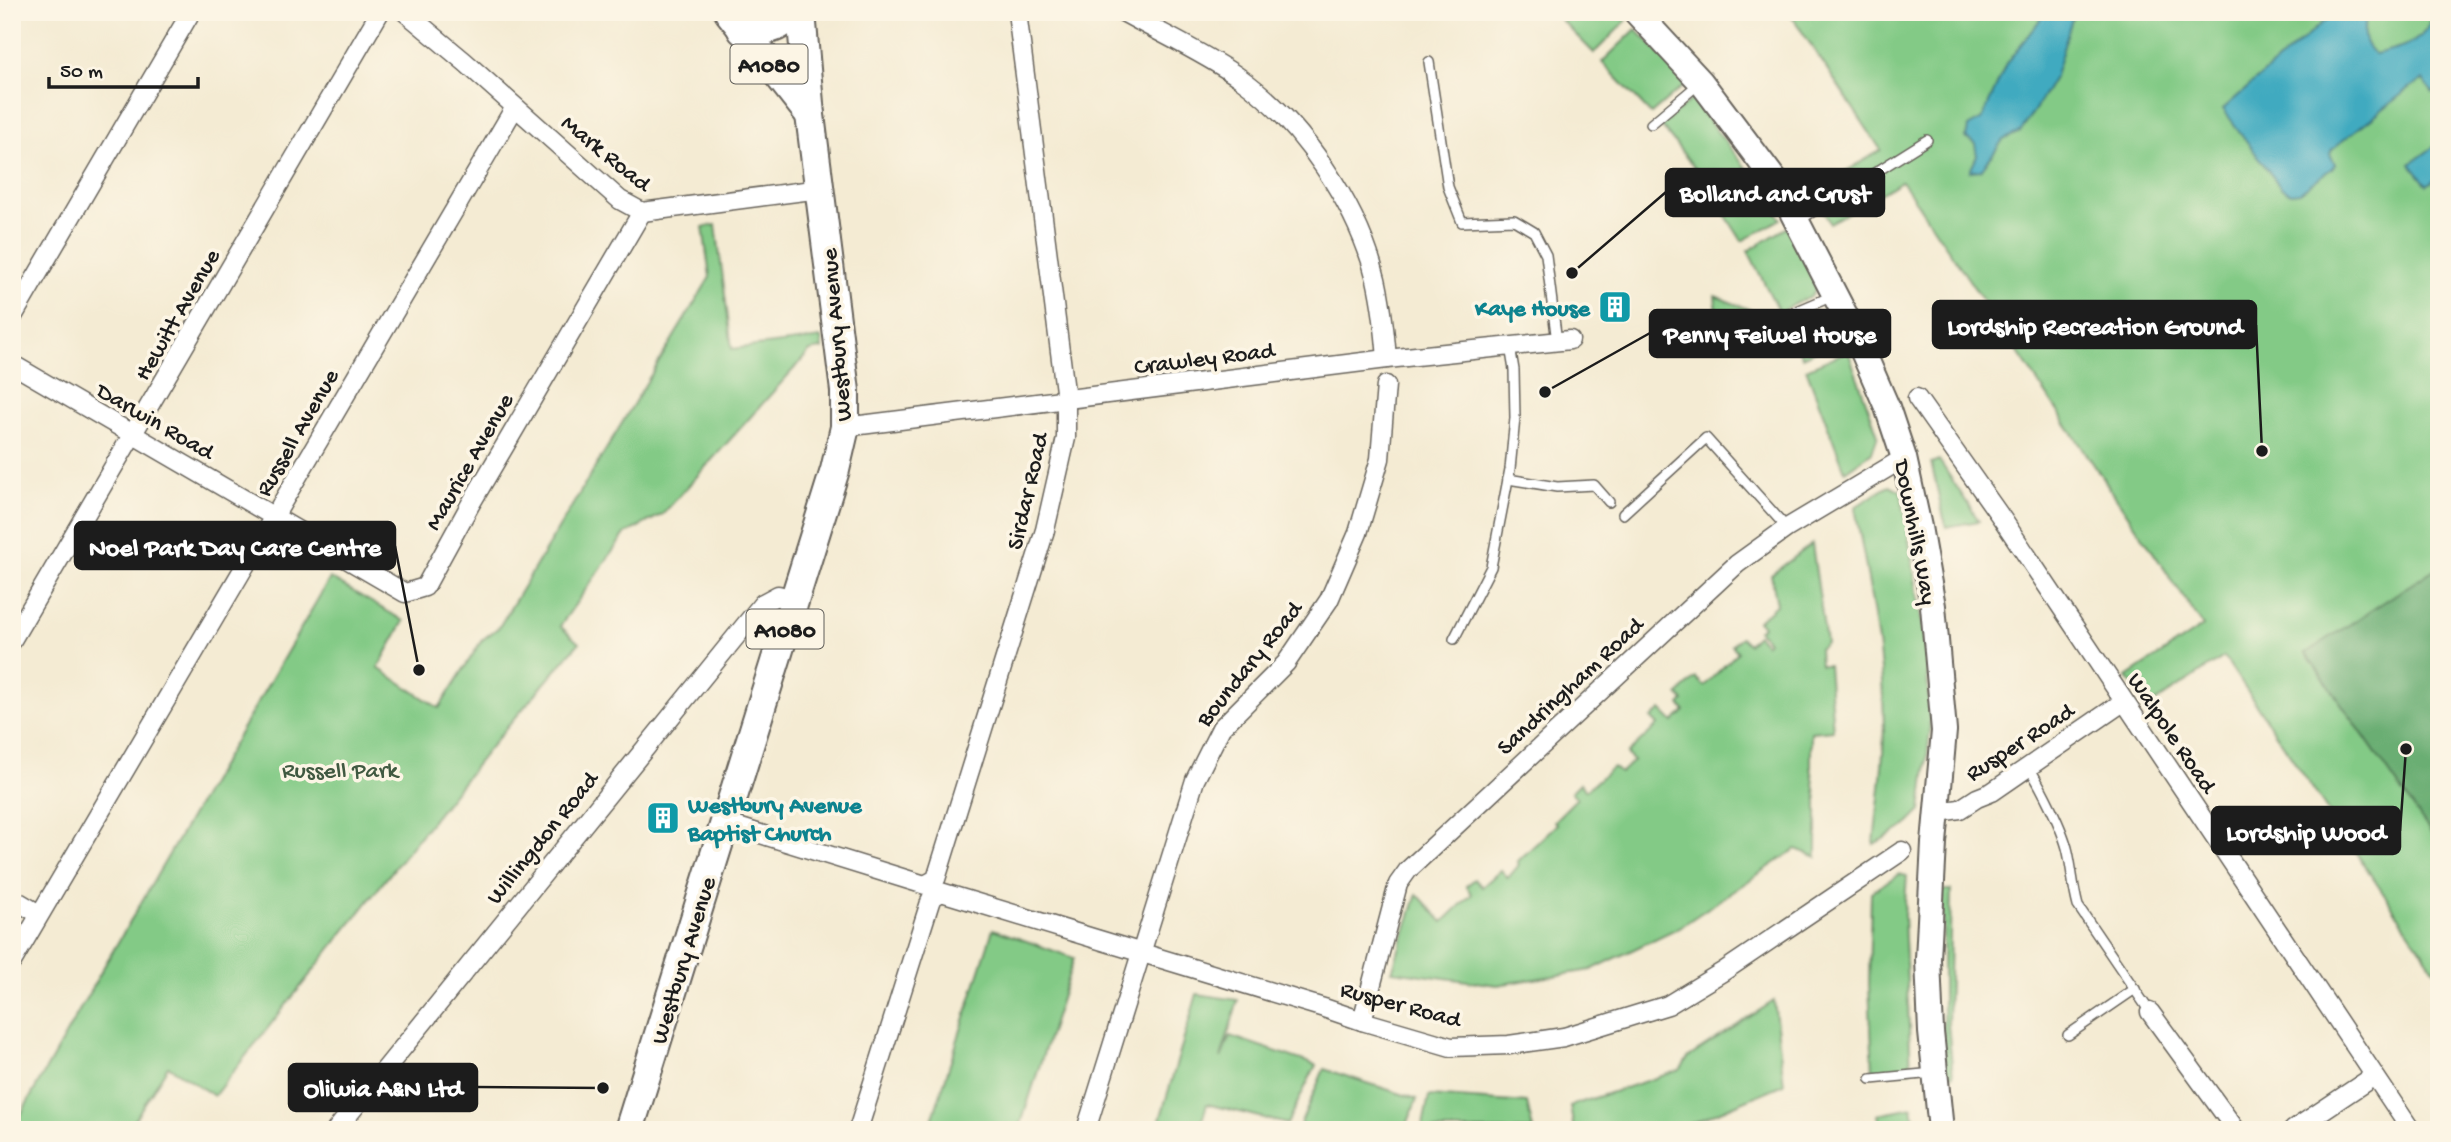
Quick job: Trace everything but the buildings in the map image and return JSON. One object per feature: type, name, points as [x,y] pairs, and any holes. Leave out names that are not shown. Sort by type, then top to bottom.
[{"type":"main road","name":"A1080","points":[[735,21],[771,29],[785,22],[793,12]]},
{"type":"main road","name":"Westbury Avenue","points":[[629,1130],[835,470],[845,427],[845,391],[810,115],[801,12]]},
{"type":"main road","name":"Downhills Way","points":[[1636,12],[1701,82],[1777,183],[1836,295],[1887,407],[1904,458],[1933,606],[1944,730],[1928,959],[1931,1032],[1941,1130]]},
{"type":"main road","name":"A1080","points":[[735,21],[810,115]]},
{"type":"street","points":[[12,318],[191,12]]},
{"type":"street","name":"Hewitt Avenue","points":[[12,640],[380,12]]},
{"type":"street","name":"Mark Road","points":[[405,12],[620,200],[642,212],[820,189]]},
{"type":"street","name":"Sirdar Road","points":[[858,1130],[1045,530],[1066,438],[1066,399],[1017,12]]},
{"type":"street","points":[[1123,12],[1240,78],[1304,139],[1334,181],[1357,228],[1375,279],[1387,359]]},
{"type":"street","name":"Russell Avenue","points":[[12,962],[515,107]]},
{"type":"street","name":"Maurice Avenue","points":[[274,518],[405,593],[425,587],[470,505],[642,212]]},
{"type":"street","name":"Crawley Road","points":[[845,427],[1387,359],[1564,341]]},
{"type":"street","name":"Darwin Road","points":[[12,365],[274,518]]},
{"type":"street","name":"Boundary Road","points":[[1086,1130],[1195,780],[1221,728],[1286,663],[1329,600],[1358,533],[1380,459],[1386,385]]},
{"type":"street","name":"Walpole Road","points":[[1917,398],[1938,442],[2003,520],[2411,1130]]},
{"type":"street","name":"Sandringham Road","points":[[1362,1021],[1398,884],[1408,870],[1737,564],[1787,528],[1904,458]]},
{"type":"street","name":"Willingdon Road","points":[[337,1130],[763,603],[778,595],[794,599]]},
{"type":"street","name":"Rusper Road","points":[[1938,812],[1960,809],[1992,792],[2123,702]]},
{"type":"street","name":"Rusper Road","points":[[725,822],[934,889],[1451,1046],[1509,1045],[1564,1037],[1668,1005],[1724,971],[1902,851]]},
{"type":"street","points":[[12,898],[39,914]]},
{"type":"street","points":[[2150,1012],[2236,1130]]},
{"type":"street","points":[[2292,1130],[2374,1076]]},
{"type":"lane","points":[[1429,62],[1448,187],[1462,222],[1514,220],[1534,232],[1546,255],[1564,341]]},
{"type":"lane","points":[[1651,124],[1701,82]]},
{"type":"lane","points":[[1798,221],[1927,139]]},
{"type":"lane","points":[[1776,320],[1836,295]]},
{"type":"lane","points":[[1454,639],[1491,567],[1508,479],[1515,389],[1510,346]]},
{"type":"lane","points":[[1623,514],[1706,438],[1787,528]]},
{"type":"lane","points":[[1508,479],[1557,487],[1594,485],[1609,502]]},
{"type":"lane","points":[[2029,767],[2040,784],[2068,849],[2078,906],[2150,1012]]},
{"type":"lane","points":[[2068,1035],[2135,989]]},
{"type":"lane","points":[[1871,1079],[1935,1073]]},
{"type":"green space","points":[[1553,12],[1619,12],[1627,20],[1594,53]]},
{"type":"green space","points":[[1789,12],[2439,12],[2439,976],[2224,657],[2148,707],[2127,677],[2203,626],[1902,181],[1830,223],[1812,192],[1881,150]]},
{"type":"green space","points":[[1636,29],[1687,83],[1651,114],[1602,62]]},
{"type":"green space","points":[[1699,96],[1701,111],[1747,169],[1781,219],[1742,241],[1698,172],[1661,126],[1694,97]]},
{"type":"green space","name":"Russell Park","points":[[716,225],[732,349],[821,338],[822,349],[810,351],[663,514],[625,534],[560,626],[579,643],[492,745],[214,1096],[168,1066],[128,1130],[12,1130],[330,578],[404,621],[378,668],[439,708],[482,640],[499,627],[710,277],[703,227]]},
{"type":"green space","points":[[1788,227],[1819,284],[1811,296],[1779,312],[1748,251]]},
{"type":"green space","points":[[1715,296],[1771,318],[1718,320]]},
{"type":"green space","points":[[1825,314],[1833,317],[1842,332],[1838,341],[1802,357],[1790,333]]},
{"type":"green space","points":[[1848,351],[1878,435],[1872,452],[1845,471],[1806,369]]},
{"type":"green space","points":[[1939,460],[1979,521],[1946,527],[1931,463]]},
{"type":"green space","points":[[1890,485],[1901,491],[1926,647],[1930,731],[1921,811],[1906,826],[1874,844],[1883,753],[1883,691],[1876,629],[1855,507]]},
{"type":"green space","points":[[1812,544],[1826,643],[1819,649],[1820,665],[1828,665],[1833,730],[1811,732],[1811,767],[1817,800],[1817,857],[1796,849],[1680,927],[1591,970],[1497,985],[1392,971],[1417,894],[1443,922],[1472,894],[1466,886],[1475,879],[1482,887],[1501,870],[1508,878],[1519,865],[1517,862],[1557,824],[1554,821],[1577,798],[1571,792],[1580,783],[1586,790],[1613,767],[1620,773],[1633,761],[1627,754],[1658,725],[1651,718],[1661,710],[1673,722],[1685,711],[1680,705],[1684,701],[1678,694],[1696,678],[1704,686],[1738,652],[1732,645],[1741,637],[1748,644],[1757,635],[1765,644],[1768,641],[1758,630],[1763,626],[1758,621],[1777,604],[1771,575]]},
{"type":"green space","points":[[2439,566],[2439,844],[2306,653]]},
{"type":"green space","points":[[1899,874],[1907,876],[1904,916],[1911,1071],[1873,1073],[1869,985],[1871,892]]},
{"type":"green space","points":[[1943,890],[1951,890],[1948,1024],[1953,1075],[1946,1075],[1943,1028]]},
{"type":"green space","points":[[993,929],[1074,958],[1019,1130],[929,1130]]},
{"type":"green space","points":[[1197,994],[1238,1000],[1221,1058],[1230,1036],[1316,1065],[1287,1124],[1207,1104],[1199,1130],[1157,1130]]},
{"type":"green space","points":[[1774,1001],[1784,1084],[1669,1130],[1574,1130],[1570,1106],[1680,1070],[1689,1057]]},
{"type":"green space","points":[[1324,1069],[1417,1099],[1405,1130],[1320,1130],[1300,1125]]},
{"type":"green space","points":[[1429,1096],[1527,1103],[1533,1130],[1422,1130]]},
{"type":"green space","points":[[1912,1107],[1916,1130],[1881,1130],[1878,1114]]},
{"type":"water","points":[[2046,12],[2074,12],[2055,76],[2020,132],[2003,140],[1981,170],[1970,171],[1977,156],[1975,144],[1966,138],[1968,127],[1982,119],[2006,64]]},
{"type":"water","points":[[2338,12],[2370,12],[2364,34],[2367,45],[2375,54],[2419,38],[2434,12],[2439,12],[2439,88],[2433,93],[2423,80],[2411,87],[2332,149],[2330,154],[2335,164],[2332,168],[2300,192],[2291,193],[2281,188],[2223,109]]},
{"type":"water","points":[[2439,143],[2439,176],[2427,185],[2410,164]]},
{"type":"place","name":"Bolland and Crust","points":[[1572,273]]},
{"type":"place","name":"Kaye House","points":[[1615,307]]},
{"type":"place","name":"Penny Feiwel House","points":[[1545,392]]},
{"type":"place","name":"Lordship Recreation Ground","points":[[2262,451]]},
{"type":"place","name":"Noel Park Day Care Centre","points":[[419,670]]},
{"type":"place","name":"Lordship Wood","points":[[2406,749]]},
{"type":"place","name":"Westbury Avenue Baptist Church","points":[[663,818]]},
{"type":"place","name":"Oliwia A&N Ltd","points":[[603,1088]]}]
